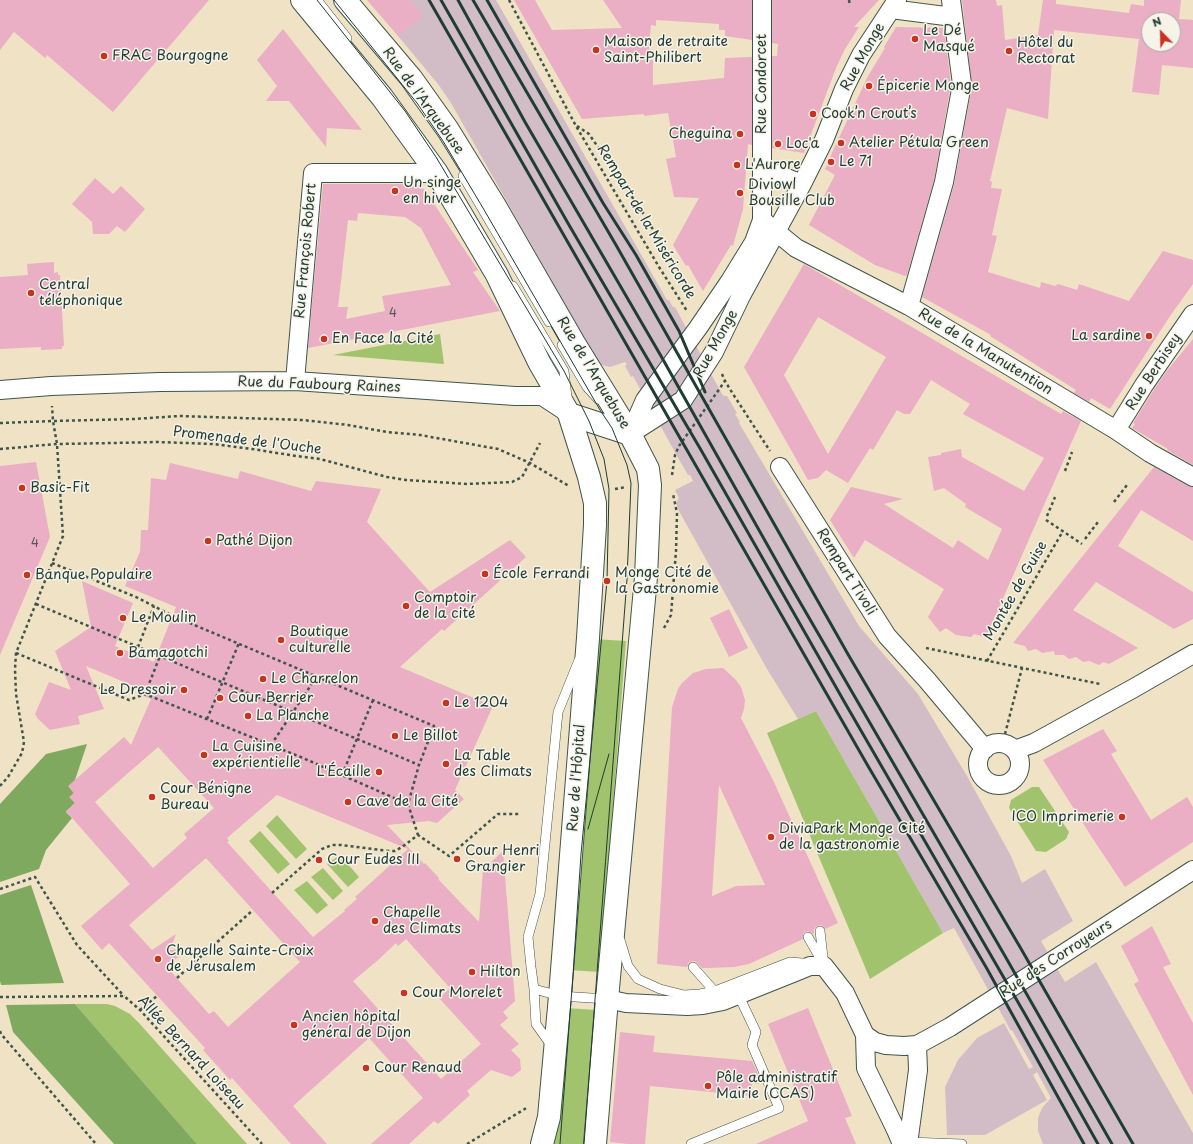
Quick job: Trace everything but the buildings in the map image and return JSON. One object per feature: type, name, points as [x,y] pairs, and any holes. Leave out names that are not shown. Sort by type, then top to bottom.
[{"type":"main road","points":[[302,0],[382,97],[436,173],[497,275],[539,362],[569,414]]},
{"type":"main road","name":"Rue de l'Arquebuse","points":[[345,0],[411,78],[448,130],[495,206],[574,344],[630,434]]},
{"type":"main road","name":"Rue du Faubourg Raines","points":[[569,414],[630,434]]},
{"type":"main road","name":"Rue de l'Hôpital","points":[[542,1144],[549,1116],[560,996],[588,638],[595,525],[595,503],[589,477],[569,414]]},
{"type":"main road","points":[[595,1144],[646,577],[650,485],[648,469],[630,434]]},
{"type":"street","name":"Rue Condorcet","points":[[762,0],[762,220]]},
{"type":"street","name":"Rue Monge","points":[[630,434],[683,400],[714,352],[741,296],[802,184],[824,140],[844,89],[861,55],[894,5],[952,8]]},
{"type":"street","points":[[909,306],[944,182],[962,84],[952,8]]},
{"type":"street","points":[[762,168],[802,184]]},
{"type":"street","name":"Rue François Robert","points":[[295,381],[313,172],[436,173]]},
{"type":"street","name":"Rue Monge","points":[[630,434],[646,400],[730,281],[754,242],[762,220]]},
{"type":"street","points":[[762,220],[776,231]]},
{"type":"street","name":"Rue de la Manutention","points":[[776,231],[796,248],[909,306],[1116,430],[1150,453],[1193,477]]},
{"type":"street","name":"Rue Berbisey","points":[[1116,430],[1144,385],[1193,314]]},
{"type":"street","name":"Rue du Faubourg Raines","points":[[0,390],[51,386],[160,382],[295,381],[515,396],[542,396],[569,414]]},
{"type":"street","name":"Rempart Tivoli","points":[[780,467],[887,636],[927,680],[985,749]]},
{"type":"street","points":[[1009,747],[1018,756],[1020,765],[1018,774],[1012,781],[1003,785],[997,785],[989,782],[980,772],[978,764],[979,758],[985,749],[992,744],[1009,747],[1034,743],[1193,654]]},
{"type":"street","name":"Rue des Corroyeurs","points":[[865,1035],[875,1042],[886,1045],[917,1045],[950,1027],[1193,870]]},
{"type":"street","points":[[607,999],[626,1003],[687,1006],[703,1005],[725,995],[817,966],[845,993],[865,1035],[866,1068],[896,1130],[906,1143]]},
{"type":"street","points":[[906,1143],[918,1070],[917,1045]]},
{"type":"lane","points":[[317,0],[352,43]]},
{"type":"lane","points":[[334,0],[354,24]]},
{"type":"lane","name":"Rue de l'Arquebuse","points":[[427,144],[564,371],[569,414]]},
{"type":"lane","name":"Rue de l'Arquebuse","points":[[459,168],[587,387],[630,434]]},
{"type":"lane","points":[[555,1051],[536,1024],[528,937],[540,894],[558,712],[588,638]]},
{"type":"lane","points":[[614,920],[628,966],[638,979],[660,989],[684,995],[725,995],[790,962],[817,966]]},
{"type":"lane","points":[[817,966],[820,931]]},
{"type":"lane","points":[[808,937],[817,966]]},
{"type":"lane","points":[[691,1144],[779,1108],[752,1045],[756,1032],[725,995],[696,967]]},
{"type":"lane","points":[[534,990],[560,996],[607,999]]},
{"type":"lane","points":[[906,1143],[962,1144]]},
{"type":"path","name":"Rempart de la Miséricorde","points":[[509,0],[576,126],[659,267],[698,328]]},
{"type":"path","points":[[849,0],[850,6]]},
{"type":"path","name":"Rempart de la Miséricorde","points":[[576,126],[588,134],[610,164],[643,213],[697,301],[711,309]]},
{"type":"path","points":[[672,479],[675,455],[679,446],[725,381],[780,467]]},
{"type":"path","points":[[0,786],[8,777],[22,753],[24,742],[16,694],[16,653],[63,536],[51,386]]},
{"type":"path","points":[[0,423],[134,420],[179,416],[303,420],[348,425],[387,432],[420,435],[498,449],[530,463],[570,487]]},
{"type":"path","name":"Promenade de l'Ouche","points":[[0,450],[56,444],[158,442],[213,444],[320,458],[387,477],[406,480],[467,484],[512,482],[522,477],[540,443]]},
{"type":"path","points":[[1065,471],[1072,452]]},
{"type":"path","points":[[1114,502],[1127,485]]},
{"type":"path","points":[[615,489],[626,488]]},
{"type":"path","name":"Montée de Guise","points":[[1055,497],[1047,518],[1082,544]]},
{"type":"path","points":[[1085,539],[1098,522]]},
{"type":"path","name":"Montée de Guise","points":[[987,661],[1063,531]]},
{"type":"path","points":[[52,563],[136,597],[173,616],[434,726],[419,766],[408,804],[418,835],[449,856],[498,814],[521,814]]},
{"type":"path","points":[[36,604],[419,766]]},
{"type":"path","points":[[138,647],[154,606]]},
{"type":"path","points":[[892,641],[1101,685]]},
{"type":"path","points":[[207,719],[239,643]]},
{"type":"path","points":[[16,653],[129,700],[145,694],[271,745],[408,804]]},
{"type":"path","points":[[145,694],[160,656]]},
{"type":"path","points":[[1009,747],[1022,668]]},
{"type":"path","points":[[271,745],[317,676]]},
{"type":"path","points":[[342,775],[373,700]]},
{"type":"path","points":[[272,893],[322,849],[332,845],[341,844],[395,851],[418,835]]},
{"type":"path","points":[[0,889],[35,878],[77,945],[124,996]]},
{"type":"path","points":[[177,978],[253,910]]},
{"type":"path","name":"Allée Bernard Loiseau","points":[[0,997],[124,996],[140,1010],[262,1144]]},
{"type":"path","points":[[140,1010],[157,996]]},
{"type":"path","points":[[0,1031],[96,1144]]},
{"type":"path","points":[[467,1144],[534,1103]]},
{"type":"shaded area","points":[[379,0],[496,0],[667,300],[669,300],[673,307],[675,307],[722,394],[727,396],[737,413],[735,414],[740,422],[739,423],[859,626],[918,694],[967,776],[1011,856],[1022,883],[1045,869],[1073,921],[1041,941],[1065,982],[1096,962],[1193,1133],[1193,1144],[1043,1144],[1038,1131],[1038,1118],[1042,1108],[1051,1098],[1037,1072],[1033,1075],[1047,1100],[985,1135],[947,1135],[945,1087],[958,1060],[977,1038],[1004,1023],[1029,1069],[1033,1067],[1012,1030],[1011,1031],[954,928],[943,933],[816,711],[798,719],[767,669],[679,511],[676,503],[679,498],[675,490],[693,481],[677,456],[633,376],[631,377],[625,366],[627,364],[625,362],[610,367],[602,365],[598,362],[451,103],[438,84],[398,36]]},
{"type":"green space","points":[[440,334],[444,364],[333,355]]},
{"type":"green space","points":[[594,639],[626,641],[600,972],[568,970]]},
{"type":"green space","points":[[816,711],[943,933],[870,979],[767,733]]},
{"type":"green space","points":[[87,744],[75,780],[76,781],[69,787],[74,793],[70,797],[75,803],[66,812],[72,818],[46,850],[39,869],[0,882],[0,804],[46,754]]},
{"type":"green space","points":[[1032,787],[1039,787],[1069,832],[1066,839],[1046,852],[1036,851],[1009,808],[1011,800]]},
{"type":"green space","points":[[277,815],[307,849],[296,859],[266,826]]},
{"type":"green space","points":[[260,831],[290,864],[278,874],[249,841]]},
{"type":"green space","points":[[340,855],[359,877],[348,887],[327,864]]},
{"type":"green space","points":[[323,868],[343,891],[333,900],[311,877]]},
{"type":"green space","points":[[307,881],[328,905],[317,914],[294,890]]},
{"type":"green space","points":[[31,885],[64,983],[1,985],[0,895]]},
{"type":"green space","points":[[75,1004],[107,1004],[115,1006],[130,1014],[247,1144],[197,1144]]},
{"type":"green space","points":[[75,1004],[197,1144],[114,1144],[13,1032],[6,1005]]},
{"type":"green space","points":[[565,1008],[597,1010],[587,1144],[554,1144]]},
{"type":"tram line","points":[[317,0],[405,111],[436,157],[564,371],[589,421],[604,459],[609,489],[607,581],[581,854],[560,1144]]},
{"type":"tram line","points":[[334,0],[417,103],[443,141],[600,410],[612,428],[627,465],[631,483],[627,579],[584,1144]]},
{"type":"tram line","points":[[588,829],[609,754]]},
{"type":"railway","points":[[429,0],[868,766],[986,967],[1084,1144]]},
{"type":"railway","points":[[441,0],[569,225],[701,450],[1098,1144]]},
{"type":"railway","points":[[458,0],[525,122],[661,356],[786,578],[1112,1144]]},
{"type":"railway","points":[[473,0],[616,245],[849,656],[1020,947],[1133,1144]]},
{"type":"railway","points":[[487,0],[603,203],[636,255],[679,331],[705,392]]},
{"type":"place","name":"Le Dé Masqué","points":[[915,39]]},
{"type":"place","name":"Maison de retraite Saint-Philibert","points":[[596,50]]},
{"type":"place","name":"Hôtel du Rectorat","points":[[1009,51]]},
{"type":"place","name":"FRAC Bourgogne","points":[[104,56]]},
{"type":"place","name":"Épicerie Monge","points":[[869,86]]},
{"type":"place","name":"Cook’n Crout’s","points":[[813,114]]},
{"type":"place","name":"Cheguina","points":[[740,134]]},
{"type":"place","name":"Atelier Pétula Green","points":[[841,143]]},
{"type":"place","name":"Loc'a","points":[[778,144]]},
{"type":"place","name":"Le 71","points":[[831,162]]},
{"type":"place","name":"L'Aurore","points":[[737,165]]},
{"type":"place","name":"Un singe en hiver","points":[[395,191]]},
{"type":"place","name":"Diviowl Bousille Club","points":[[740,193]]},
{"type":"place","name":"Central téléphonique","points":[[31,293]]},
{"type":"place","name":"La sardine","points":[[1149,336]]},
{"type":"place","name":"En Face la Cité","points":[[324,339]]},
{"type":"place","name":"Basic-Fit","points":[[22,488]]},
{"type":"place","name":"Pathé Dijon","points":[[208,541]]},
{"type":"place","name":"École Ferrandi","points":[[485,574]]},
{"type":"place","name":"Banque Populaire","points":[[27,575]]},
{"type":"place","name":"Monge Cité de la Gastronomie","points":[[607,581]]},
{"type":"place","name":"Comptoir de la cité","points":[[406,606]]},
{"type":"place","name":"Le Moulin","points":[[123,618]]},
{"type":"place","name":"Boutique culturelle","points":[[281,640]]},
{"type":"place","name":"Bamagotchi","points":[[120,653]]},
{"type":"place","name":"Le Charrelon","points":[[263,679]]},
{"type":"place","name":"Le Dressoir","points":[[184,690]]},
{"type":"place","name":"Cour Berrier","points":[[220,698]]},
{"type":"place","name":"Le 1204","points":[[446,703]]},
{"type":"place","name":"La Planche","points":[[248,716]]},
{"type":"place","name":"Le Billot","points":[[395,736]]},
{"type":"place","name":"La Cuisine expérientielle","points":[[204,755]]},
{"type":"place","name":"La Table des Climats","points":[[446,764]]},
{"type":"place","name":"L'Écaille","points":[[379,772]]},
{"type":"place","name":"Cour Bénigne Bureau","points":[[152,797]]},
{"type":"place","name":"Cave de la Cité","points":[[348,802]]},
{"type":"place","name":"ICO Imprimerie","points":[[1122,817]]},
{"type":"place","name":"DiviaPark Monge Cité de la gastronomie","points":[[771,837]]},
{"type":"place","name":"Cour Henri Grangier","points":[[457,859]]},
{"type":"place","name":"Cour Eudes III","points":[[319,860]]},
{"type":"place","name":"Chapelle des Climats","points":[[375,921]]},
{"type":"place","name":"Chapelle Sainte-Croix de Jérusalem","points":[[158,959]]},
{"type":"place","name":"Hilton","points":[[472,972]]},
{"type":"place","name":"Cour Morelet","points":[[404,993]]},
{"type":"place","name":"Ancien hôpital général de Dijon","points":[[294,1025]]},
{"type":"place","name":"Cour Renaud","points":[[366,1068]]},
{"type":"place","name":"Pôle administratif Mairie (CCAS)","points":[[708,1086]]}]
